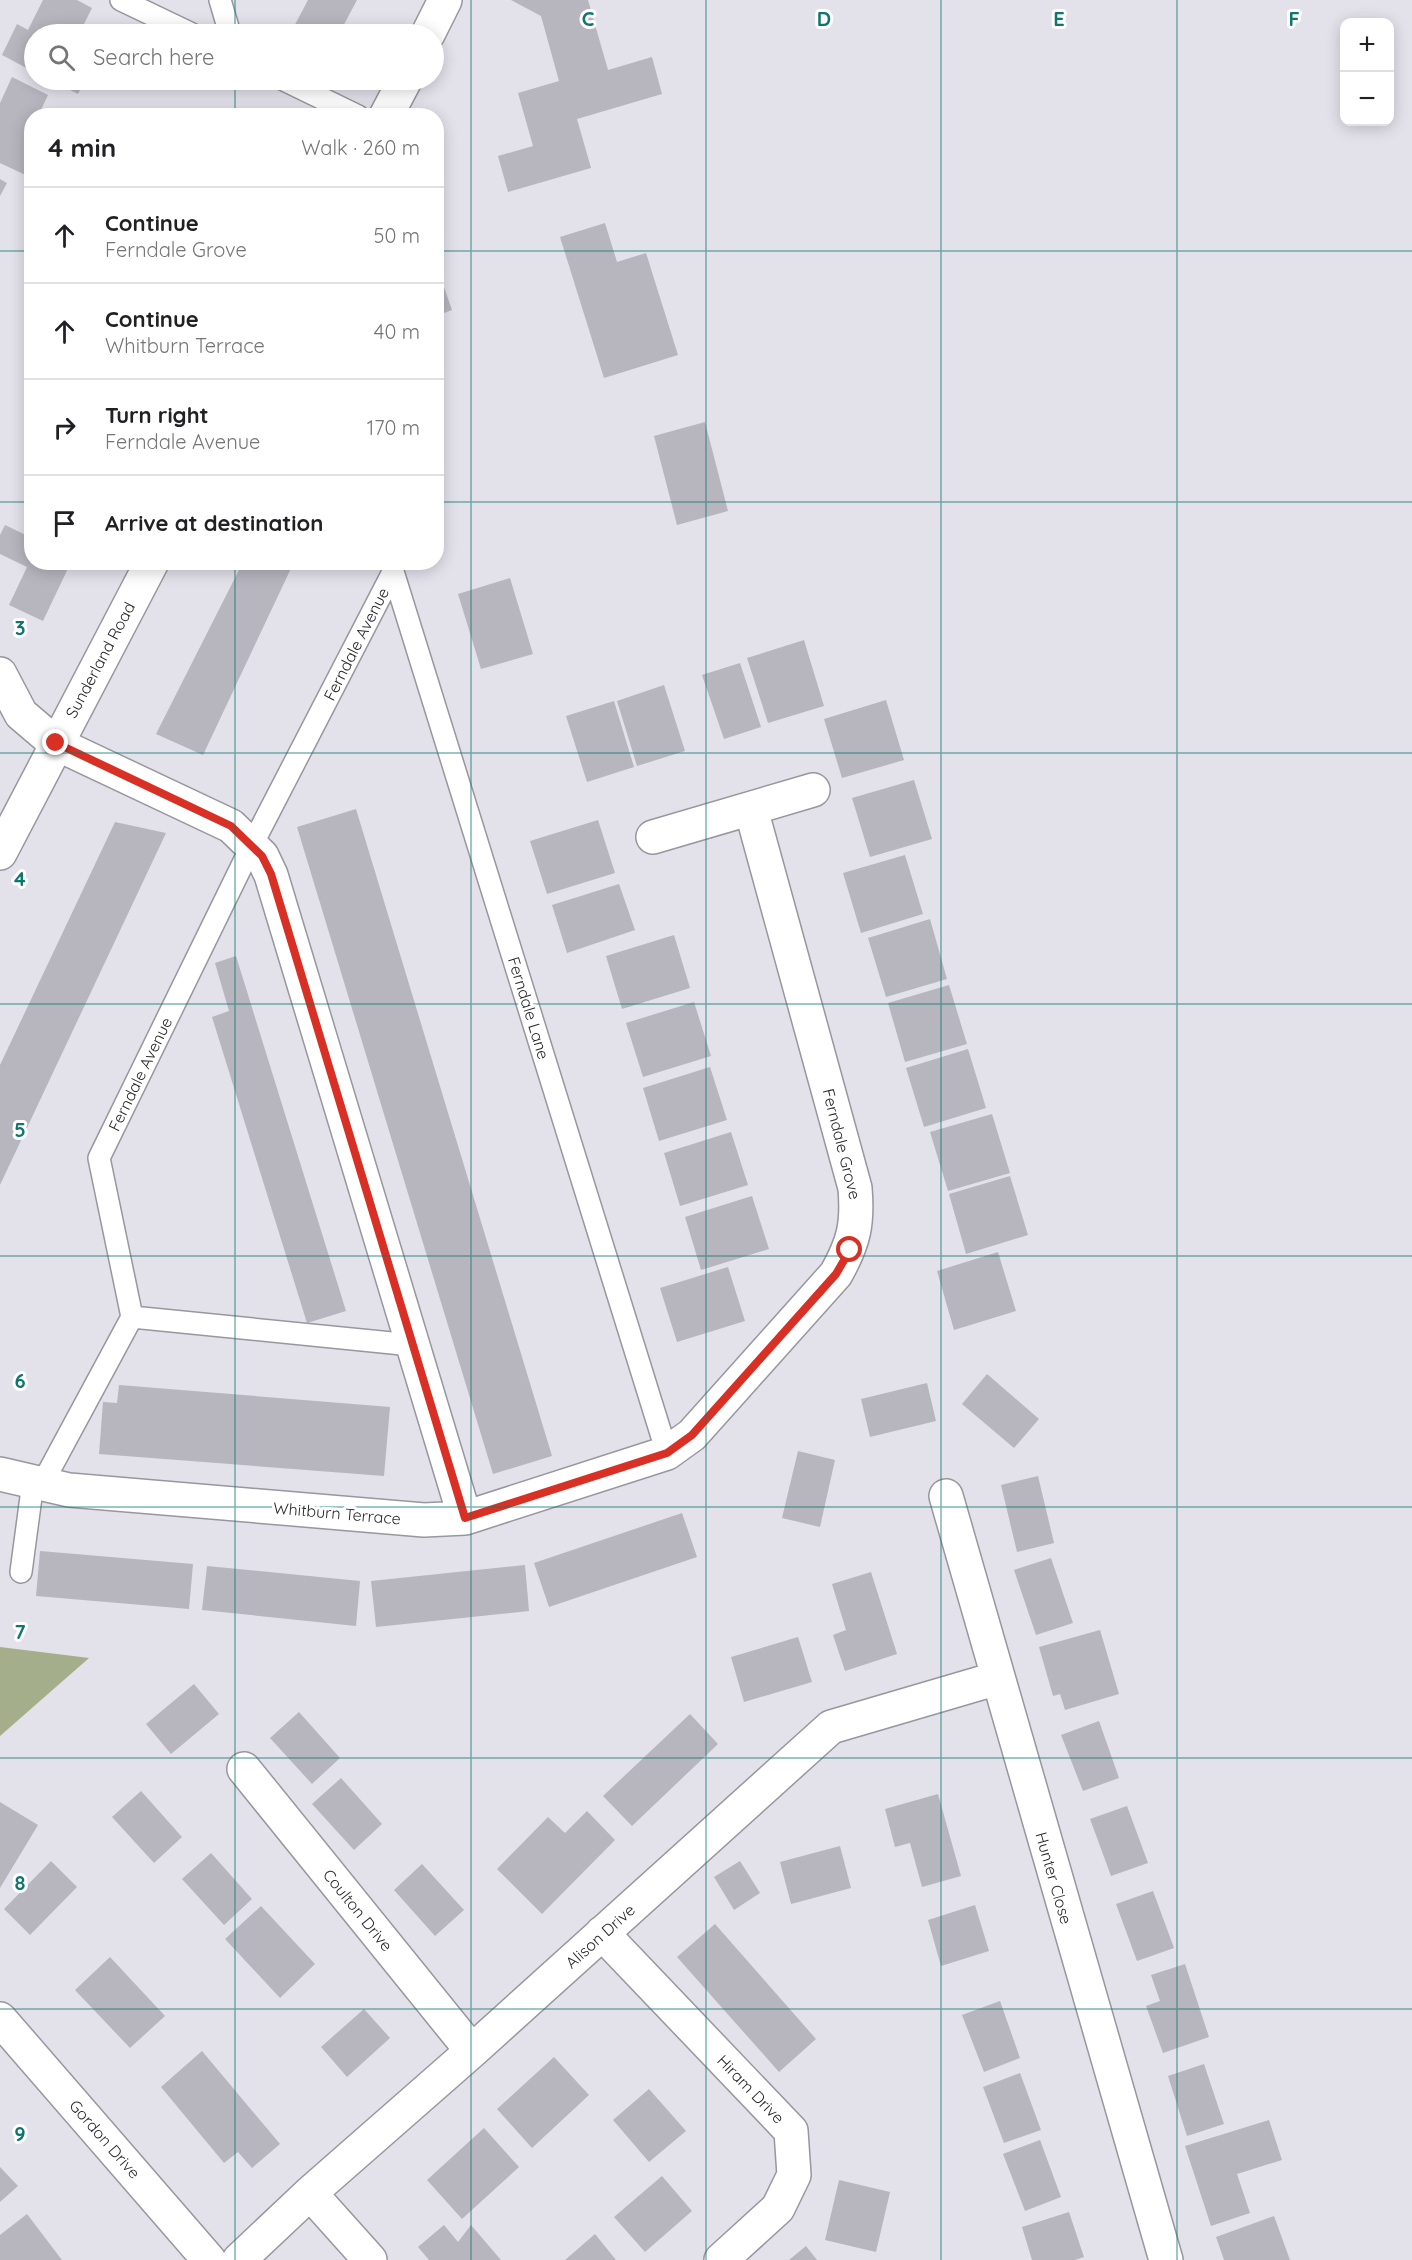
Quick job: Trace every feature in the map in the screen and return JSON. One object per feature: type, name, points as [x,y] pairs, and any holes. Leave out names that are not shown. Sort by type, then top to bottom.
[{"type":"street","points":[[433,24],[445,0]]},
{"type":"street","points":[[390,108],[400,90]]},
{"type":"street","name":"Sunderland Road","points":[[0,854],[148,570]]},
{"type":"street","points":[[0,674],[21,714],[56,743],[231,826],[262,856],[271,874],[465,1518]]},
{"type":"street","points":[[653,837],[813,790]]},
{"type":"street","name":"Ferndale Grove","points":[[667,1453],[692,1435],[836,1274],[850,1250],[858,1218],[855,1188],[751,809]]},
{"type":"street","name":"Whitburn Terrace","points":[[0,1474],[69,1490],[424,1520],[465,1518],[667,1453]]},
{"type":"street","name":"Hunter Close","points":[[946,1496],[1166,2260]]},
{"type":"street","name":"Alison Drive","points":[[239,2260],[310,2193],[472,2051],[831,1727],[998,1678]]},
{"type":"street","name":"Coulton Drive","points":[[244,1769],[472,2051]]},
{"type":"street","name":"Hiram Drive","points":[[602,1934],[790,2131],[794,2175],[778,2208],[721,2260]]},
{"type":"street","name":"Gordon Drive","points":[[0,2019],[209,2260]]},
{"type":"street","points":[[310,2193],[370,2260]]},
{"type":"lane","points":[[121,0],[171,24]]},
{"type":"lane","points":[[220,0],[227,24]]},
{"type":"lane","points":[[305,90],[342,108]]},
{"type":"lane","name":"Ferndale Avenue","points":[[132,1317],[99,1158],[252,845],[390,570]]},
{"type":"lane","name":"Ferndale Lane","points":[[393,570],[667,1453]]},
{"type":"lane","points":[[21,1572],[37,1483],[132,1317],[412,1345]]},
{"type":"green space","points":[[0,1647],[89,1658],[0,1736]]},
{"type":"building","points":[[43,0],[77,0],[92,8],[84,24],[31,24]]},
{"type":"building","points":[[308,0],[357,0],[344,24],[295,24]]},
{"type":"building","points":[[511,0],[588,0],[608,70],[652,57],[662,94],[577,119],[591,168],[508,192],[498,156],[533,146],[518,93],[559,81],[541,16]]},
{"type":"building","points":[[17,24],[24,28],[24,67],[2,55]]},
{"type":"building","points":[[12,77],[24,83],[24,90],[38,90],[48,95],[42,108],[24,108],[24,174],[0,163],[0,103]]},
{"type":"building","points":[[0,179],[7,183],[0,196]]},
{"type":"building","points":[[605,223],[617,262],[646,253],[678,355],[604,378],[560,237]]},
{"type":"building","points":[[444,287],[452,310],[444,313]]},
{"type":"building","points":[[705,422],[728,511],[677,525],[654,436]]},
{"type":"building","points":[[5,525],[24,534],[24,566],[0,554],[0,535]]},
{"type":"building","points":[[26,570],[67,570],[43,621],[9,605]]},
{"type":"building","points":[[239,570],[290,570],[203,755],[156,734]]},
{"type":"building","points":[[510,578],[533,654],[481,669],[458,594]]},
{"type":"building","points":[[804,640],[824,706],[768,723],[747,658]]},
{"type":"building","points":[[740,663],[761,727],[724,739],[702,675]]},
{"type":"building","points":[[664,685],[685,751],[637,766],[617,701]]},
{"type":"building","points":[[886,700],[904,760],[842,778],[824,719]]},
{"type":"building","points":[[614,701],[634,767],[587,782],[566,716]]},
{"type":"building","points":[[914,780],[932,839],[870,857],[852,798]]},
{"type":"building","points":[[356,809],[552,1456],[493,1474],[297,827]]},
{"type":"building","points":[[598,820],[615,873],[547,894],[530,841]]},
{"type":"building","points":[[115,822],[166,833],[0,1185],[0,1065]]},
{"type":"building","points":[[905,855],[923,914],[861,933],[843,873]]},
{"type":"building","points":[[619,884],[635,930],[567,953],[552,905]]},
{"type":"building","points":[[930,919],[947,979],[886,997],[868,938]]},
{"type":"building","points":[[674,935],[690,988],[622,1009],[606,956]]},
{"type":"building","points":[[236,956],[346,1311],[307,1323],[212,1017],[229,1011],[215,963]]},
{"type":"building","points":[[949,985],[967,1044],[905,1062],[888,1003]]},
{"type":"building","points":[[694,1002],[711,1056],[643,1077],[626,1023]]},
{"type":"building","points":[[968,1049],[986,1108],[924,1127],[906,1068]]},
{"type":"building","points":[[710,1067],[727,1120],[659,1141],[643,1088]]},
{"type":"building","points":[[992,1114],[1010,1173],[948,1191],[930,1132]]},
{"type":"building","points":[[731,1132],[748,1185],[680,1206],[664,1153]]},
{"type":"building","points":[[1010,1176],[1028,1235],[966,1254],[949,1194]]},
{"type":"building","points":[[752,1196],[769,1249],[701,1270],[685,1217]]},
{"type":"building","points":[[998,1252],[1016,1311],[954,1330],[937,1271]]},
{"type":"building","points":[[728,1267],[745,1321],[677,1342],[660,1288]]},
{"type":"building","points":[[987,1374],[1039,1419],[1014,1448],[962,1404]]},
{"type":"building","points":[[927,1383],[936,1421],[870,1437],[861,1399]]},
{"type":"building","points":[[119,1385],[390,1407],[384,1476],[99,1454],[103,1402],[117,1403]]},
{"type":"building","points":[[798,1451],[835,1460],[820,1527],[782,1518]]},
{"type":"building","points":[[1038,1476],[1054,1543],[1017,1552],[1001,1485]]},
{"type":"building","points":[[682,1513],[697,1557],[549,1607],[534,1563]]},
{"type":"building","points":[[40,1551],[193,1564],[189,1609],[36,1596]]},
{"type":"building","points":[[1051,1558],[1073,1623],[1036,1635],[1014,1570]]},
{"type":"building","points":[[525,1565],[529,1611],[376,1627],[371,1581]]},
{"type":"building","points":[[207,1566],[360,1581],[356,1626],[202,1610]]},
{"type":"building","points":[[871,1572],[897,1654],[845,1671],[833,1635],[846,1630],[832,1584]]},
{"type":"building","points":[[1100,1630],[1119,1694],[1065,1710],[1060,1694],[1053,1696],[1039,1647]]},
{"type":"building","points":[[798,1637],[812,1682],[744,1702],[731,1657]]},
{"type":"building","points":[[194,1684],[219,1714],[171,1754],[146,1724]]},
{"type":"building","points":[[299,1712],[340,1758],[312,1784],[270,1738]]},
{"type":"building","points":[[690,1714],[718,1744],[632,1826],[603,1796]]},
{"type":"building","points":[[1099,1721],[1119,1778],[1083,1791],[1061,1735]]},
{"type":"building","points":[[341,1778],[382,1824],[354,1850],[312,1804]]},
{"type":"building","points":[[141,1791],[182,1837],[154,1863],[112,1817]]},
{"type":"building","points":[[938,1794],[961,1876],[922,1887],[910,1843],[895,1847],[885,1809]]},
{"type":"building","points":[[0,1802],[38,1825],[0,1888]]},
{"type":"building","points":[[1127,1806],[1148,1863],[1111,1876],[1090,1819]]},
{"type":"building","points":[[587,1811],[615,1840],[542,1914],[497,1869],[548,1817],[565,1833]]},
{"type":"building","points":[[840,1846],[851,1888],[791,1904],[780,1862]]},
{"type":"building","points":[[211,1853],[252,1899],[224,1925],[182,1879]]},
{"type":"building","points":[[51,1861],[77,1887],[30,1935],[4,1909]]},
{"type":"building","points":[[740,1861],[760,1893],[734,1910],[714,1877]]},
{"type":"building","points":[[422,1864],[464,1910],[435,1936],[394,1890]]},
{"type":"building","points":[[1153,1891],[1174,1948],[1137,1961],[1116,1904]]},
{"type":"building","points":[[975,1905],[989,1951],[941,1966],[928,1920]]},
{"type":"building","points":[[261,1906],[315,1964],[280,1998],[225,1939]]},
{"type":"building","points":[[715,1924],[816,2039],[779,2072],[677,1957]]},
{"type":"building","points":[[110,1957],[165,2016],[130,2048],[75,1990]]},
{"type":"building","points":[[1185,1964],[1209,2037],[1163,2053],[1146,2006],[1160,2001],[1151,1975]]},
{"type":"building","points":[[1000,2001],[1020,2058],[984,2072],[962,2015]]},
{"type":"building","points":[[364,2009],[390,2038],[347,2077],[321,2047]]},
{"type":"building","points":[[202,2051],[280,2144],[252,2168],[238,2152],[224,2163],[161,2087]]},
{"type":"building","points":[[554,2057],[589,2095],[532,2148],[497,2109]]},
{"type":"building","points":[[1204,2064],[1224,2124],[1187,2136],[1168,2076]]},
{"type":"building","points":[[1020,2073],[1041,2130],[1004,2143],[983,2087]]},
{"type":"building","points":[[649,2089],[686,2131],[649,2162],[613,2120]]},
{"type":"building","points":[[1269,2120],[1282,2160],[1237,2174],[1250,2213],[1211,2226],[1185,2146]]},
{"type":"building","points":[[484,2128],[519,2167],[462,2219],[427,2180]]},
{"type":"building","points":[[1040,2140],[1061,2197],[1025,2211],[1003,2154]]},
{"type":"building","points":[[0,2167],[18,2186],[0,2202]]},
{"type":"building","points":[[662,2176],[692,2211],[645,2252],[614,2217]]},
{"type":"building","points":[[839,2180],[890,2192],[876,2252],[825,2240]]},
{"type":"building","points":[[1069,2212],[1084,2257],[1075,2260],[1032,2260],[1022,2227]]},
{"type":"building","points":[[27,2214],[62,2260],[0,2260],[0,2235]]},
{"type":"building","points":[[1274,2216],[1290,2260],[1224,2260],[1216,2237]]},
{"type":"building","points":[[444,2225],[458,2242],[471,2225],[501,2260],[429,2260],[418,2247]]},
{"type":"building","points":[[595,2234],[616,2260],[565,2260]]},
{"type":"building","points":[[806,2246],[817,2260],[789,2260]]},
{"type":"route","points":[[56,743],[231,826],[262,856],[271,874],[465,1518],[667,1453],[692,1435],[836,1274],[850,1250]]}]
